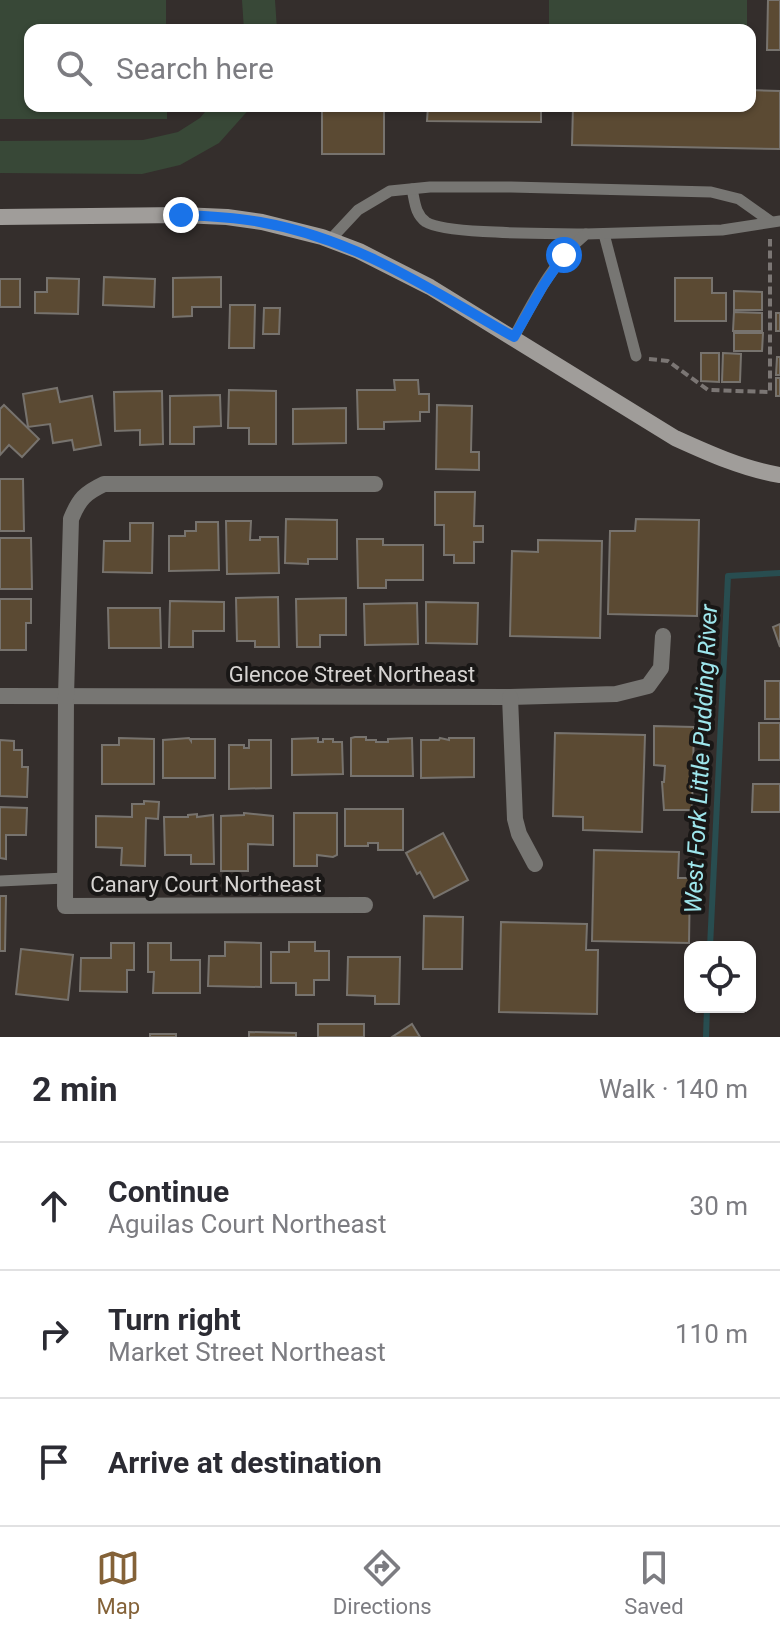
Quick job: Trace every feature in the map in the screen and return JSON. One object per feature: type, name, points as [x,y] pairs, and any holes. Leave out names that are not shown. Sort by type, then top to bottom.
[{"type":"main road","points":[[0,217],[227,217],[262,222],[330,240],[400,270],[675,438],[738,464],[780,475]]},
{"type":"street","name":"Canary Court Northeast","points":[[365,905],[65,906],[66,696],[71,519],[77,503],[89,491],[104,484],[375,484]]},
{"type":"street","name":"Glencoe Street Northeast","points":[[0,696],[510,697],[616,694],[648,686],[661,668],[663,636]]},
{"type":"street","points":[[510,697],[515,819],[519,834],[535,864]]},
{"type":"lane","points":[[330,240],[358,210],[390,191],[412,189],[511,187],[711,192],[739,199],[775,221]]},
{"type":"lane","points":[[412,189],[416,212],[428,224],[460,230],[604,234],[722,230],[775,221]]},
{"type":"lane","points":[[514,337],[550,275],[564,255],[586,234]]},
{"type":"lane","points":[[604,234],[636,356]]},
{"type":"lane","points":[[0,881],[65,878]]},
{"type":"path","points":[[636,356],[668,361],[708,390],[770,392],[775,221]]},
{"type":"green space","points":[[0,0],[166,0],[166,24],[24,24],[24,112],[167,112],[167,119],[0,119]]},
{"type":"green space","points":[[242,0],[275,0],[277,24],[244,24]]},
{"type":"green space","points":[[549,0],[747,0],[747,24],[549,24]]},
{"type":"green space","points":[[205,112],[247,112],[219,143],[180,165],[142,174],[0,173],[0,141],[143,140],[178,132]]},
{"type":"building","points":[[768,0],[780,0],[780,50],[767,50]]},
{"type":"building","points":[[756,90],[780,91],[780,149],[572,145],[573,112],[756,112]]},
{"type":"building","points":[[322,112],[384,112],[384,154],[322,154]]},
{"type":"building","points":[[428,112],[541,112],[541,122],[427,121]]},
{"type":"building","points":[[104,277],[155,279],[154,307],[103,305]]},
{"type":"building","points":[[221,277],[221,307],[192,307],[192,316],[173,317],[173,278]]},
{"type":"building","points":[[47,278],[79,279],[78,314],[35,313],[35,292],[47,292]]},
{"type":"building","points":[[675,278],[712,278],[712,293],[726,293],[726,321],[675,321]]},
{"type":"building","points":[[0,279],[20,279],[20,307],[0,307]]},
{"type":"building","points":[[734,291],[762,292],[762,310],[734,310]]},
{"type":"building","points":[[230,305],[255,305],[254,348],[229,348]]},
{"type":"building","points":[[264,308],[280,308],[279,334],[263,334]]},
{"type":"building","points":[[734,312],[762,313],[762,331],[733,331]]},
{"type":"building","points":[[776,313],[780,313],[780,331],[776,331]]},
{"type":"building","points":[[734,333],[763,333],[762,351],[734,351]]},
{"type":"building","points":[[701,353],[719,353],[719,382],[701,381]]},
{"type":"building","points":[[723,353],[741,354],[740,382],[722,382]]},
{"type":"building","points":[[777,357],[780,357],[780,375],[776,375]]},
{"type":"building","points":[[776,378],[780,378],[780,396],[776,396]]},
{"type":"building","points":[[394,380],[418,380],[419,394],[429,394],[429,412],[420,412],[420,421],[384,422],[384,429],[358,429],[357,390],[395,390]]},
{"type":"building","points":[[57,388],[60,402],[92,396],[101,445],[74,450],[72,440],[53,443],[50,424],[28,427],[23,394]]},
{"type":"building","points":[[229,390],[276,391],[276,444],[249,444],[249,428],[228,428]]},
{"type":"building","points":[[162,391],[163,444],[140,445],[140,430],[115,431],[114,392]]},
{"type":"building","points":[[220,395],[221,426],[194,427],[194,444],[170,444],[170,396]]},
{"type":"building","points":[[4,405],[39,439],[22,457],[9,445],[0,455],[0,409]]},
{"type":"building","points":[[437,405],[472,406],[471,452],[479,452],[479,470],[436,469]]},
{"type":"building","points":[[346,408],[346,443],[293,444],[293,409]]},
{"type":"building","points":[[0,479],[23,479],[24,531],[0,531]]},
{"type":"building","points":[[435,492],[475,492],[474,526],[483,526],[483,542],[474,542],[474,563],[454,563],[454,555],[444,555],[444,525],[435,525]]},
{"type":"building","points":[[286,519],[337,520],[337,559],[308,559],[308,564],[285,563]]},
{"type":"building","points":[[636,519],[699,520],[697,616],[608,614],[610,531],[635,531]]},
{"type":"building","points":[[226,521],[251,521],[250,540],[278,537],[279,573],[227,574]]},
{"type":"building","points":[[196,522],[218,522],[219,570],[169,571],[169,536],[185,536],[185,531],[196,531]]},
{"type":"building","points":[[130,523],[153,523],[152,573],[103,572],[104,541],[130,541]]},
{"type":"building","points":[[0,538],[31,538],[32,589],[0,589]]},
{"type":"building","points":[[357,539],[383,539],[383,545],[423,545],[423,580],[386,580],[386,588],[358,588]]},
{"type":"building","points":[[538,540],[602,541],[600,638],[510,636],[512,551],[538,552]]},
{"type":"building","points":[[278,597],[279,647],[255,647],[255,641],[237,641],[236,598]]},
{"type":"building","points":[[346,598],[346,635],[320,635],[320,647],[297,647],[296,599]]},
{"type":"building","points":[[0,599],[31,599],[31,623],[26,623],[26,650],[0,650]]},
{"type":"building","points":[[170,601],[224,602],[224,631],[193,631],[193,647],[169,647]]},
{"type":"building","points":[[426,602],[478,603],[477,644],[426,643]]},
{"type":"building","points":[[417,603],[418,644],[365,645],[364,604]]},
{"type":"building","points":[[108,608],[160,608],[161,648],[109,648]]},
{"type":"building","points":[[780,624],[780,647],[773,627]]},
{"type":"building","points":[[765,681],[780,681],[780,719],[765,719]]},
{"type":"building","points":[[759,723],[780,723],[780,760],[759,760]]},
{"type":"building","points":[[654,726],[694,727],[692,810],[664,810],[662,782],[665,766],[654,765]]},
{"type":"building","points":[[555,733],[645,735],[642,832],[583,830],[583,817],[553,816]]},
{"type":"building","points":[[366,737],[366,740],[376,742],[412,738],[413,776],[351,776],[351,738]]},
{"type":"building","points":[[119,738],[154,739],[154,784],[102,784],[102,745],[119,745]]},
{"type":"building","points":[[189,738],[191,741],[215,739],[215,778],[163,778],[163,740]]},
{"type":"building","points":[[318,738],[318,742],[333,739],[333,742],[342,742],[343,774],[292,775],[292,739]]},
{"type":"building","points":[[474,738],[474,777],[421,778],[421,740]]},
{"type":"building","points":[[0,740],[14,741],[14,750],[22,750],[22,767],[28,767],[27,797],[0,796]]},
{"type":"building","points":[[249,740],[271,740],[271,788],[229,789],[229,745],[249,748]]},
{"type":"building","points":[[753,784],[780,784],[780,812],[752,812]]},
{"type":"building","points":[[144,801],[159,802],[158,819],[146,818],[145,866],[121,865],[122,848],[96,847],[96,816],[132,817],[132,804],[144,804]]},
{"type":"building","points":[[0,807],[27,808],[26,835],[6,835],[6,859],[0,858]]},
{"type":"building","points":[[345,809],[403,809],[403,850],[378,850],[378,843],[345,846]]},
{"type":"building","points":[[244,813],[273,816],[273,845],[248,844],[248,871],[221,871],[221,816]]},
{"type":"building","points":[[294,813],[337,813],[337,855],[317,855],[317,866],[294,866]]},
{"type":"building","points":[[197,814],[197,817],[213,815],[214,864],[191,864],[191,855],[165,855],[164,817]]},
{"type":"building","points":[[443,833],[468,880],[434,898],[406,853]]},
{"type":"building","points":[[594,850],[679,852],[678,878],[690,878],[689,941],[592,941]]},
{"type":"building","points":[[0,896],[6,896],[5,951],[0,951]]},
{"type":"building","points":[[424,916],[463,917],[462,969],[423,969]]},
{"type":"building","points":[[501,922],[587,924],[586,950],[598,950],[597,1014],[499,1012]]},
{"type":"building","points":[[225,942],[261,943],[261,987],[208,986],[209,956],[225,956]]},
{"type":"building","points":[[289,942],[315,942],[315,951],[329,951],[329,980],[314,980],[314,995],[296,995],[296,983],[271,983],[271,952],[289,952]]},
{"type":"building","points":[[111,943],[134,943],[134,970],[127,970],[127,992],[80,991],[81,958],[111,958]]},
{"type":"building","points":[[148,943],[171,943],[171,960],[200,960],[200,993],[153,993],[154,972],[148,972]]},
{"type":"building","points":[[21,949],[73,955],[68,1000],[16,994]]},
{"type":"building","points":[[348,957],[400,957],[399,1004],[375,1004],[375,996],[347,995]]},
{"type":"building","points":[[318,1024],[364,1024],[364,1037],[318,1037]]},
{"type":"building","points":[[412,1024],[420,1037],[392,1037]]},
{"type":"building","points":[[249,1032],[296,1033],[296,1037],[249,1037]]},
{"type":"building","points":[[150,1034],[176,1034],[176,1037],[150,1037]]},
{"type":"waterway","name":"West Fork Little Pudding River","points":[[710,941],[728,576],[780,573]]},
{"type":"waterway","name":"West Fork Little Pudding River","points":[[706,1037],[707,1013]]},
{"type":"route","points":[[181,215],[262,222],[322,237],[400,270],[514,337],[564,255]]}]
